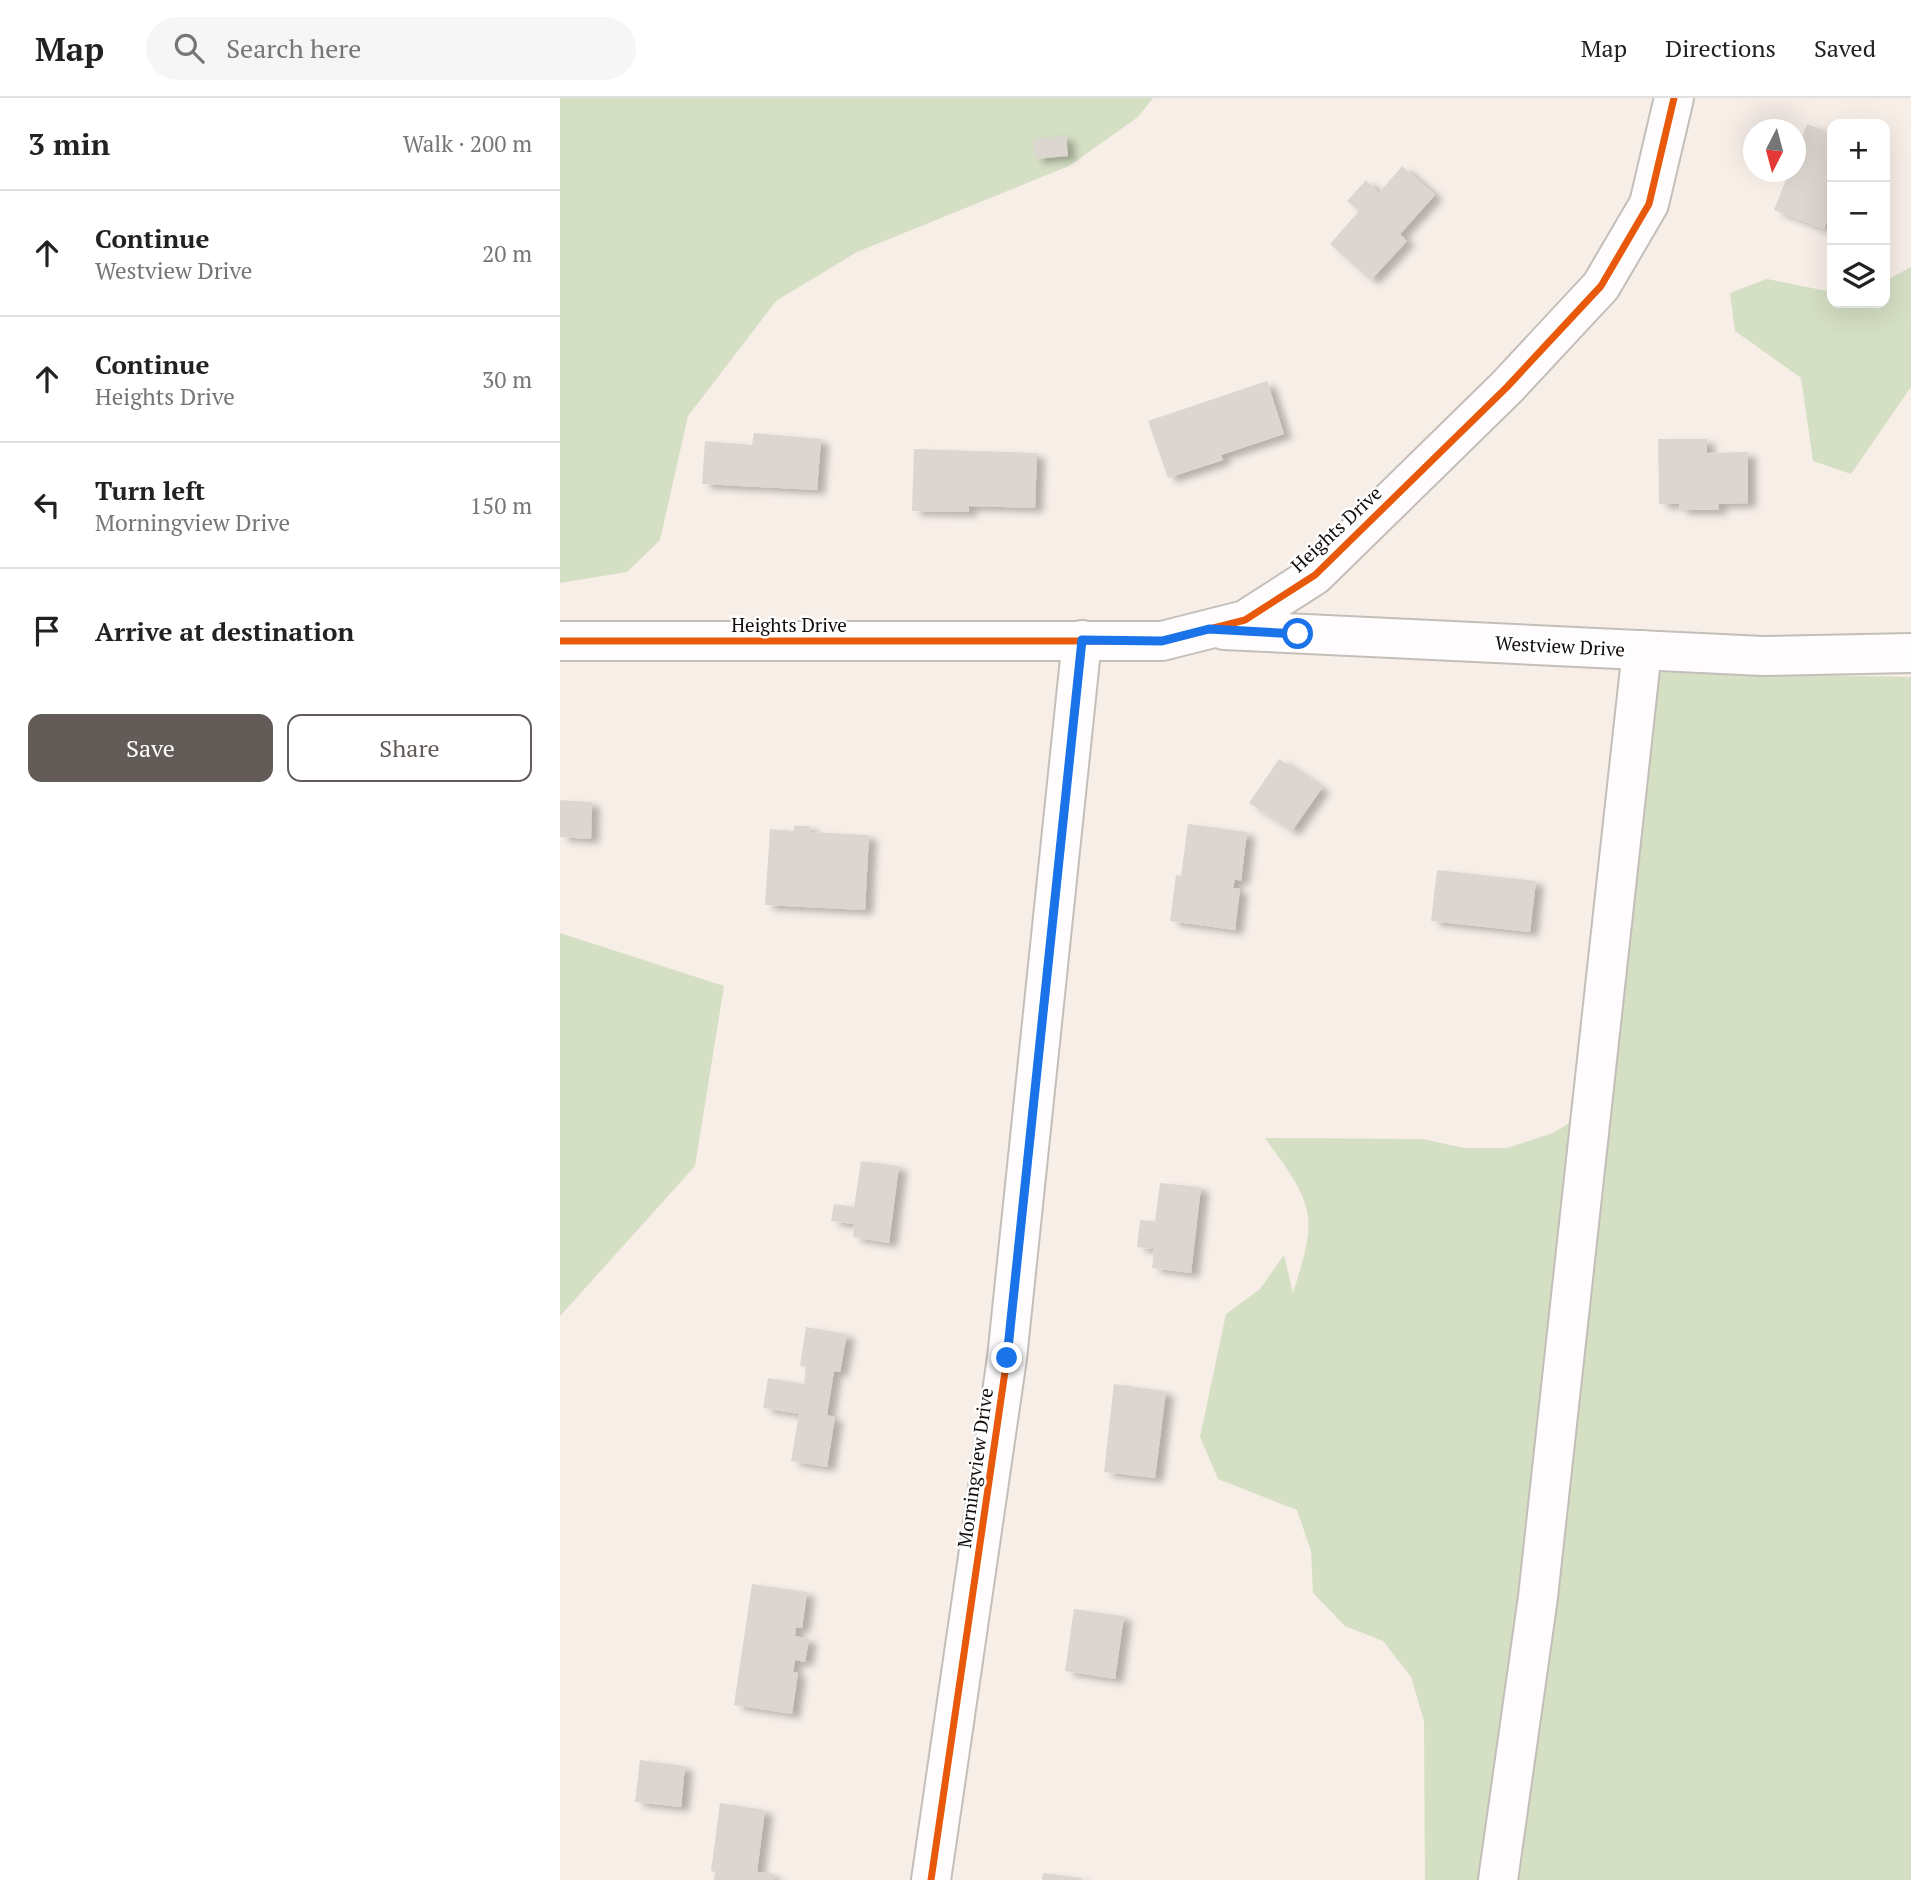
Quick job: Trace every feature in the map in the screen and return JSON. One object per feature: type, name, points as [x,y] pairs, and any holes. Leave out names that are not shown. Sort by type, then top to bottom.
[{"type":"street","name":"Heights Drive","points":[[560,641],[1162,641],[1245,620],[1315,575],[1507,387],[1601,286],[1650,204],[1674,98]]},
{"type":"street","name":"Westview Drive","points":[[1209,629],[1763,656],[1911,653]]},
{"type":"street","name":"Morningview Drive","points":[[932,1880],[1007,1358],[1082,640]]},
{"type":"street","points":[[1498,1880],[1538,1597],[1642,650]]},
{"type":"green space","points":[[560,98],[1153,98],[1138,117],[1069,166],[857,252],[776,301],[688,416],[660,540],[627,572],[560,583]]},
{"type":"green space","points":[[1911,267],[1911,387],[1851,474],[1813,461],[1801,378],[1735,331],[1730,293],[1767,279],[1827,291],[1827,308],[1890,308],[1890,278]]},
{"type":"green space","points":[[1648,672],[1911,677],[1911,1880],[1425,1880],[1424,1721],[1411,1677],[1383,1641],[1345,1626],[1313,1593],[1311,1551],[1297,1510],[1218,1479],[1200,1437],[1226,1314],[1260,1289],[1284,1255],[1293,1293],[1304,1255],[1309,1225],[1306,1206],[1291,1175],[1265,1138],[1423,1139],[1464,1148],[1507,1148],[1553,1133],[1593,1108]]},
{"type":"green space","points":[[560,933],[724,986],[695,1166],[560,1316]]},
{"type":"building","points":[[1807,124],[1827,132],[1827,221],[1824,229],[1774,210],[1785,182],[1806,182]]},
{"type":"building","points":[[1066,136],[1068,156],[1035,159],[1033,139]]},
{"type":"building","points":[[1402,166],[1435,195],[1400,234],[1407,241],[1371,280],[1330,244],[1359,211],[1347,201],[1366,180],[1379,193]]},
{"type":"building","points":[[1267,381],[1284,434],[1221,455],[1223,460],[1168,478],[1148,421]]},
{"type":"building","points":[[754,433],[821,439],[817,490],[702,484],[705,441],[752,445]]},
{"type":"building","points":[[1658,439],[1707,439],[1707,453],[1748,452],[1748,503],[1718,504],[1719,510],[1680,510],[1679,504],[1659,504]]},
{"type":"building","points":[[914,449],[1037,453],[1035,508],[969,506],[969,512],[912,511]]},
{"type":"building","points":[[1279,759],[1322,788],[1292,831],[1249,803]]},
{"type":"building","points":[[560,800],[592,802],[591,839],[560,837]]},
{"type":"building","points":[[1188,824],[1247,832],[1241,881],[1235,879],[1233,888],[1240,889],[1235,930],[1170,921],[1176,875],[1181,876]]},
{"type":"building","points":[[794,826],[810,826],[810,832],[869,835],[865,910],[765,905],[770,829],[794,831]]},
{"type":"building","points":[[1437,870],[1536,881],[1530,932],[1431,921]]},
{"type":"building","points":[[861,1161],[899,1166],[889,1243],[853,1237],[854,1224],[831,1221],[834,1204],[854,1207]]},
{"type":"building","points":[[1160,1183],[1201,1187],[1191,1273],[1152,1268],[1154,1249],[1137,1247],[1140,1220],[1155,1221]]},
{"type":"building","points":[[806,1327],[847,1334],[840,1372],[834,1371],[827,1415],[835,1417],[827,1467],[791,1461],[799,1414],[763,1408],[768,1378],[804,1384],[806,1367],[800,1366]]},
{"type":"building","points":[[1114,1384],[1166,1391],[1155,1478],[1104,1472]]},
{"type":"building","points":[[752,1584],[807,1592],[802,1628],[796,1627],[795,1636],[809,1639],[805,1662],[795,1660],[793,1672],[798,1673],[792,1714],[734,1705]]},
{"type":"building","points":[[1074,1609],[1124,1616],[1115,1679],[1065,1671]]},
{"type":"building","points":[[640,1760],[685,1766],[681,1807],[635,1802]]},
{"type":"building","points":[[720,1803],[765,1810],[757,1872],[774,1874],[774,1880],[714,1880],[715,1872],[711,1871]]},
{"type":"building","points":[[1043,1873],[1082,1878],[1082,1880],[1042,1880]]},
{"type":"cycle path","points":[[560,641],[1162,641],[1245,620],[1315,575],[1507,387],[1601,286],[1649,204],[1674,98]]},
{"type":"cycle path","points":[[931,1880],[1007,1358],[1082,640]]},
{"type":"route","points":[[1007,1358],[1082,640],[1162,641],[1209,629],[1298,634]]}]
